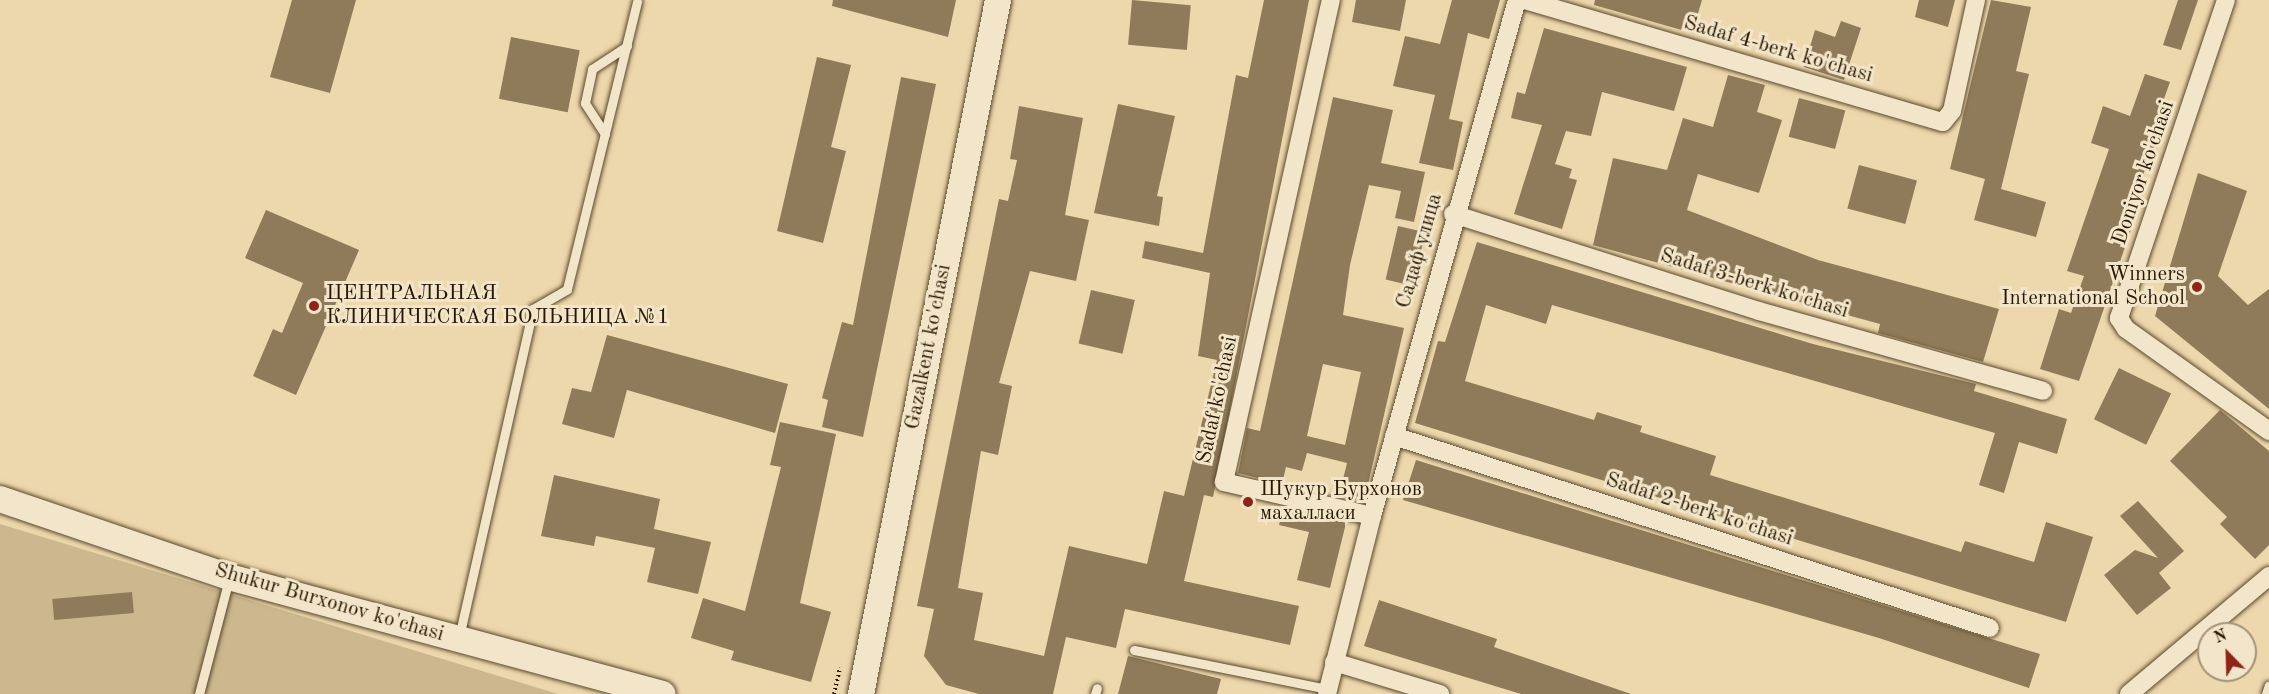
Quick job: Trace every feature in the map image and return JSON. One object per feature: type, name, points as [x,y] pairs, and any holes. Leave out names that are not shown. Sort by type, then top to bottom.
[{"type":"street","name":"Gazalkent ko'chasi","points":[[861,694],[998,0]]},
{"type":"street","name":"Sadaf ko'chasi","points":[[1331,0],[1224,482],[1372,516]]},
{"type":"street","name":"Садаф улица","points":[[1372,516],[1453,214],[1517,0]]},
{"type":"street","name":"Sadaf 4-berk ko'chasi","points":[[1525,0],[1949,119],[1976,0]]},
{"type":"street","name":"Doniyor ko'chasi","points":[[2226,0],[2119,318],[2126,329],[2269,431]]},
{"type":"street","name":"Sadaf 3-berk ko'chasi","points":[[1453,214],[1759,311],[2043,391]]},
{"type":"street","name":"Sadaf 2-berk ko'chasi","points":[[1394,436],[1990,628]]},
{"type":"street","name":"Shukur Burxonov ko'chasi","points":[[0,499],[230,577],[662,694]]},
{"type":"street","points":[[1327,692],[1372,516]]},
{"type":"street","points":[[2129,694],[2269,576]]},
{"type":"street","points":[[1334,662],[1440,694]]},
{"type":"lane","points":[[459,639],[533,309],[567,289],[637,1]]},
{"type":"lane","points":[[605,134],[585,103],[591,69],[627,45]]},
{"type":"lane","points":[[199,694],[230,577]]},
{"type":"lane","points":[[1134,650],[1327,692]]},
{"type":"lane","points":[[2266,694],[2269,685]]},
{"type":"shaded area","points":[[0,524],[558,694],[0,694]]},
{"type":"building","points":[[292,0],[356,0],[330,93],[270,77]]},
{"type":"building","points":[[833,0],[956,0],[948,37],[832,6]]},
{"type":"building","points":[[1132,0],[1191,5],[1187,50],[1128,45]]},
{"type":"building","points":[[1264,0],[1309,0],[1213,497],[1204,495],[1184,581],[1299,606],[1290,645],[1125,609],[1116,648],[1066,637],[1053,694],[979,694],[946,685],[924,656],[934,609],[917,606],[999,199],[1008,201],[1017,160],[1010,159],[1019,106],[1083,118],[1065,215],[1089,220],[1076,281],[1030,271],[999,383],[1012,386],[998,455],[981,451],[958,588],[983,593],[974,640],[1044,656],[1069,546],[1147,564],[1164,491],[1184,496],[1217,360],[1198,356],[1210,273],[1142,258],[1145,241],[1203,253],[1236,75],[1248,78]]},
{"type":"building","points":[[1356,0],[1406,0],[1400,31],[1352,22]]},
{"type":"building","points":[[1452,0],[1500,0],[1489,39],[1468,33],[1449,119],[1463,122],[1453,170],[1419,163],[1435,95],[1393,86],[1405,36],[1440,44]]},
{"type":"building","points":[[1595,0],[1702,0],[1692,33],[1594,5]]},
{"type":"building","points":[[1919,0],[1955,0],[1948,27],[1915,17]]},
{"type":"building","points":[[1991,0],[2031,7],[2016,71],[2029,74],[2001,189],[2046,202],[2036,237],[1974,220],[1985,179],[1950,169]]},
{"type":"building","points":[[2178,0],[2198,0],[2181,50],[2163,45]]},
{"type":"building","points":[[1841,21],[1861,28],[1844,80],[1804,67],[1815,30],[1835,37]]},
{"type":"building","points":[[1544,28],[1687,67],[1674,111],[1602,92],[1591,136],[1566,131],[1555,164],[1572,169],[1569,178],[1577,180],[1562,229],[1514,214],[1542,125],[1511,118],[1517,92],[1525,94]]},
{"type":"building","points":[[511,37],[580,50],[568,112],[499,99]]},
{"type":"building","points":[[817,57],[851,65],[831,147],[846,151],[823,243],[777,231]]},
{"type":"building","points":[[2145,74],[2170,82],[2155,124],[2162,126],[2128,213],[2136,215],[2079,381],[2040,369],[2059,309],[2071,313],[2084,276],[2067,271],[2109,149],[2091,143],[2103,106],[2130,116]]},
{"type":"building","points":[[1728,75],[1765,85],[1757,112],[1782,120],[1759,193],[1698,174],[1687,210],[1818,260],[1999,309],[1983,362],[1878,333],[1880,324],[1593,245],[1613,158],[1667,170],[1683,118],[1713,127]]},
{"type":"building","points":[[901,77],[936,84],[863,437],[822,427],[828,400],[822,398],[842,322],[853,325]]},
{"type":"building","points":[[1333,97],[1393,110],[1381,163],[1425,172],[1414,222],[1395,218],[1401,191],[1369,185],[1350,265],[1343,315],[1404,328],[1364,502],[1339,496],[1347,463],[1307,453],[1302,471],[1286,467],[1282,484],[1238,473],[1247,428],[1260,431]],"holes":[[[1323,364],[1361,372],[1345,445],[1307,436]]]},
{"type":"building","points":[[1799,98],[1845,110],[1835,149],[1789,137]]},
{"type":"building","points":[[1118,104],[1175,116],[1157,196],[1163,197],[1159,226],[1094,213]]},
{"type":"building","points":[[1859,165],[1917,181],[1905,224],[1847,208]]},
{"type":"building","name":"Winners International School","points":[[2198,173],[2247,191],[2218,276],[2248,305],[2269,289],[2269,409],[2155,316]]},
{"type":"building","name":"ЦЕНТРАЛЬНАЯ КЛИНИЧЕСКАЯ БОЛЬНИЦА №1","points":[[266,210],[359,250],[296,395],[253,376],[273,329],[282,333],[303,283],[245,258]]},
{"type":"building","points":[[1398,226],[1425,232],[1413,286],[1386,280]]},
{"type":"building","points":[[1477,242],[1813,344],[1976,384],[1974,391],[2067,419],[2057,454],[2019,442],[2004,493],[1979,485],[1995,433],[1552,305],[1546,324],[1486,305],[1465,381],[1594,420],[1597,412],[1642,426],[1640,432],[1716,456],[1710,475],[1961,552],[1965,541],[2034,562],[2046,522],[2093,537],[2066,622],[1415,423],[1438,341],[1445,342]]},
{"type":"building","points":[[1091,290],[1135,300],[1122,354],[1079,344]]},
{"type":"building","points":[[607,335],[788,384],[775,433],[627,390],[614,438],[562,424],[572,388],[591,392]]},
{"type":"building","points":[[2119,368],[2171,393],[2146,445],[2094,419]]},
{"type":"building","points":[[2220,410],[2269,451],[2269,545],[2255,559],[2220,524],[2227,517],[2170,461]]},
{"type":"building","points":[[780,422],[836,434],[800,603],[831,612],[811,682],[731,660],[734,651],[691,638],[703,598],[745,611],[781,467],[770,465]]},
{"type":"building","points":[[1416,460],[2040,654],[2029,688],[1879,638],[1403,500]]},
{"type":"building","points":[[554,475],[660,499],[654,529],[711,542],[698,594],[647,582],[655,548],[596,536],[594,546],[541,536]]},
{"type":"building","points":[[2138,501],[2184,551],[2159,573],[2171,588],[2137,615],[2104,575],[2135,550],[2158,558],[2120,516]]},
{"type":"building","points":[[1283,508],[1346,523],[1330,588],[1297,580],[1309,532],[1279,525]]},
{"type":"building","points":[[132,592],[134,613],[54,620],[52,599]]},
{"type":"building","points":[[1379,600],[1497,639],[1494,647],[1631,694],[1521,694],[1364,646]]},
{"type":"building","points":[[1128,656],[1221,679],[1217,694],[1118,694]]},
{"type":"place","name":"Winners International School","points":[[2197,287]]},
{"type":"place","name":"ЦЕНТРАЛЬНАЯ КЛИНИЧЕСКАЯ БОЛЬНИЦА №1","points":[[314,306]]},
{"type":"place","name":"Шукур Бурхонов махалласи","points":[[1248,502]]}]
